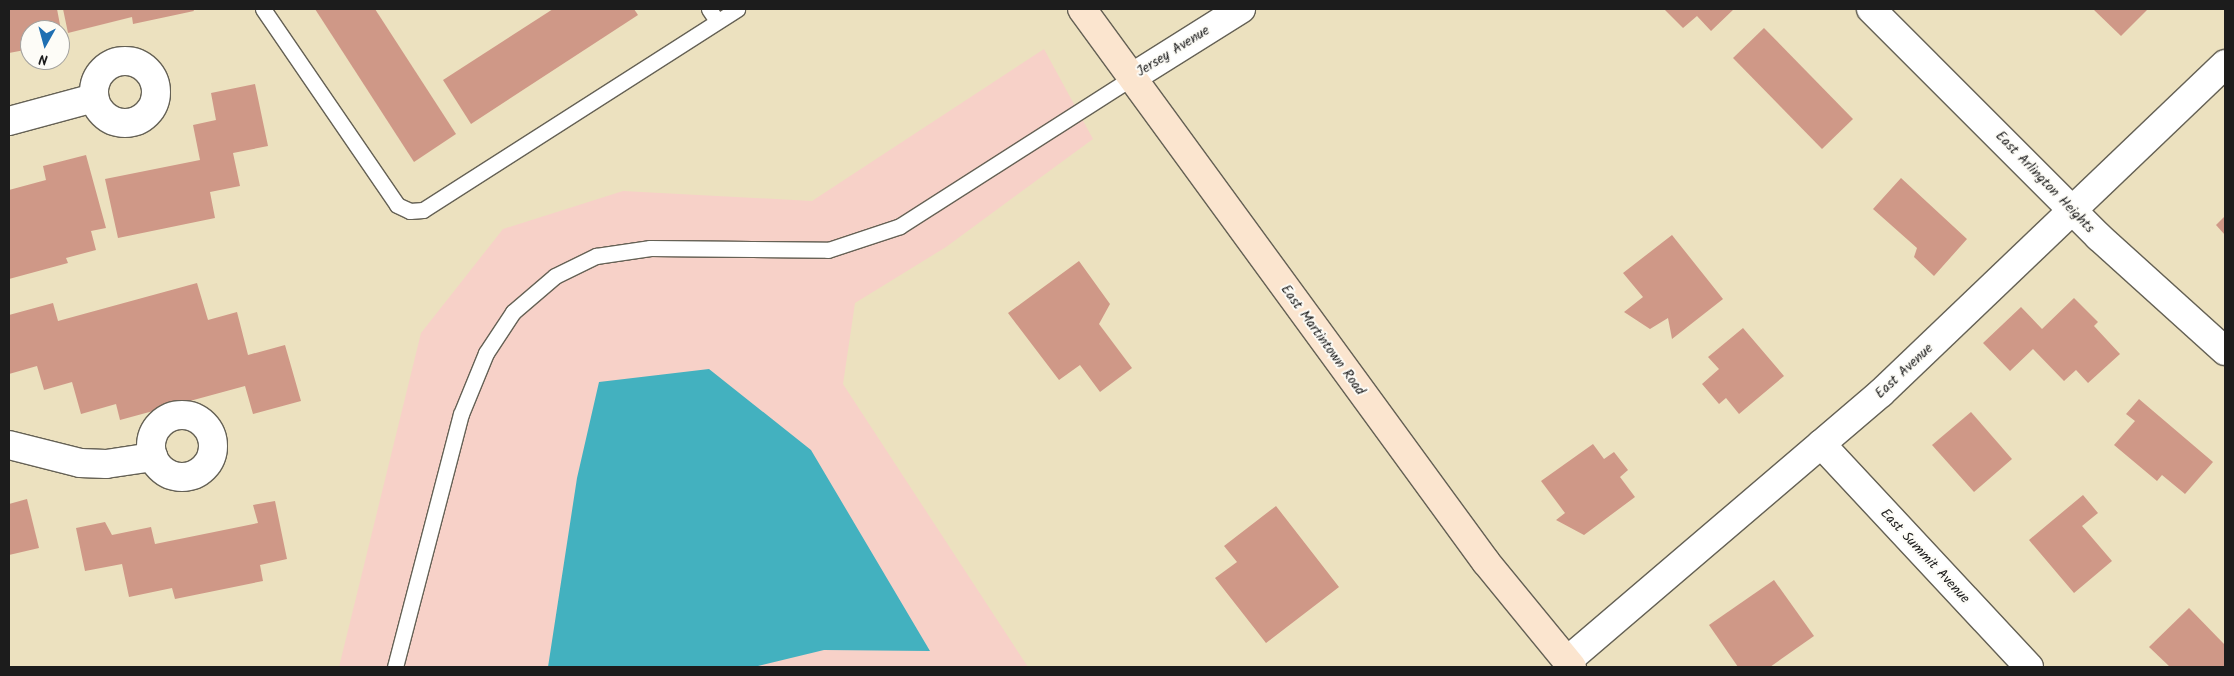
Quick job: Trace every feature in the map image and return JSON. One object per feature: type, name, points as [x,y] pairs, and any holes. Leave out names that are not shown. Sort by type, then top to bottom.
[{"type":"main road","name":"East Martintown Road","points":[[1082,9],[1130,78],[1486,562],[1569,664]]},
{"type":"street","name":"Jersey Avenue","points":[[1130,78],[1241,9]]},
{"type":"street","name":"East Arlington Heights","points":[[1871,9],[2072,210],[2225,350]]},
{"type":"street","name":"East Avenue","points":[[1569,664],[1881,393],[2225,64]]},
{"type":"street","points":[[9,121],[94,98]]},
{"type":"street","name":"East Summit Avenue","points":[[1821,444],[2029,667]]},
{"type":"street","points":[[9,445],[80,463],[106,464],[153,457]]},
{"type":"lane","points":[[263,9],[396,205],[410,211],[423,210],[737,9]]},
{"type":"lane","points":[[709,9],[717,22]]},
{"type":"lane","points":[[395,667],[461,414],[486,353],[513,312],[555,276],[596,256],[650,248],[828,250],[900,226],[1130,78]]},
{"type":"shaded area","points":[[1044,49],[1093,139],[946,247],[855,303],[843,384],[1028,667],[339,667],[421,333],[503,229],[623,191],[812,201]]},
{"type":"water","points":[[709,369],[811,450],[930,651],[824,650],[754,667],[548,667],[577,478],[599,382]]},
{"type":"building","points":[[9,9],[57,9],[59,20],[20,20],[20,51],[9,53]]},
{"type":"building","points":[[63,9],[193,9],[194,11],[133,24],[132,17],[70,32],[70,20],[65,20]]},
{"type":"building","points":[[315,9],[375,9],[456,134],[414,162]]},
{"type":"building","points":[[553,9],[634,9],[638,15],[471,124],[443,80]]},
{"type":"building","points":[[1664,9],[1734,9],[1711,31],[1697,16],[1683,28]]},
{"type":"building","points":[[2093,9],[2148,9],[2121,36]]},
{"type":"building","points":[[1764,28],[1853,119],[1822,149],[1733,58]]},
{"type":"building","points":[[255,84],[268,146],[233,153],[240,186],[210,192],[215,218],[118,238],[105,179],[200,160],[193,125],[216,120],[211,93]]},
{"type":"building","points":[[86,155],[106,228],[91,231],[96,250],[66,258],[68,263],[9,279],[9,190],[46,180],[43,166]]},
{"type":"building","points":[[1901,178],[1967,239],[1934,276],[1914,257],[1917,248],[1873,209]]},
{"type":"building","points":[[2225,216],[2225,235],[2216,225]]},
{"type":"building","points":[[1672,235],[1723,299],[1672,339],[1668,318],[1650,329],[1624,312],[1643,297],[1623,273]]},
{"type":"building","points":[[1079,261],[1110,304],[1099,324],[1132,368],[1100,392],[1080,365],[1059,380],[1008,313]]},
{"type":"building","points":[[197,283],[208,320],[237,312],[248,355],[285,345],[301,401],[253,414],[245,386],[120,420],[116,404],[81,414],[72,382],[44,390],[37,366],[9,374],[9,315],[53,303],[58,321]]},
{"type":"building","points":[[2074,298],[2098,322],[2094,326],[2120,354],[2088,383],[2076,370],[2064,381],[2033,349],[2010,371],[1983,343],[2021,307],[2042,329]]},
{"type":"building","points":[[1743,328],[1784,376],[1739,414],[1726,398],[1719,404],[1702,384],[1719,369],[1708,357]]},
{"type":"building","points":[[2139,399],[2213,462],[2185,494],[2162,475],[2157,481],[2114,445],[2135,421],[2126,414]]},
{"type":"building","points":[[1971,412],[2012,459],[1974,492],[1932,445]]},
{"type":"building","points":[[1593,444],[1604,459],[1614,452],[1628,470],[1620,477],[1635,497],[1584,535],[1556,520],[1565,513],[1541,481]]},
{"type":"building","points":[[2083,495],[2098,513],[2082,526],[2112,561],[2074,593],[2029,540]]},
{"type":"building","points":[[27,499],[39,548],[9,555],[9,504]]},
{"type":"building","points":[[275,501],[287,559],[260,565],[263,581],[175,599],[172,588],[129,597],[122,564],[85,571],[76,528],[105,522],[112,535],[151,527],[155,544],[258,523],[253,505]]},
{"type":"building","points":[[1276,506],[1339,587],[1266,643],[1215,578],[1237,562],[1224,546]]},
{"type":"building","points":[[1774,580],[1814,636],[1770,667],[1738,667],[1709,625]]},
{"type":"building","points":[[2189,608],[2225,645],[2225,667],[2170,667],[2149,647]]}]
